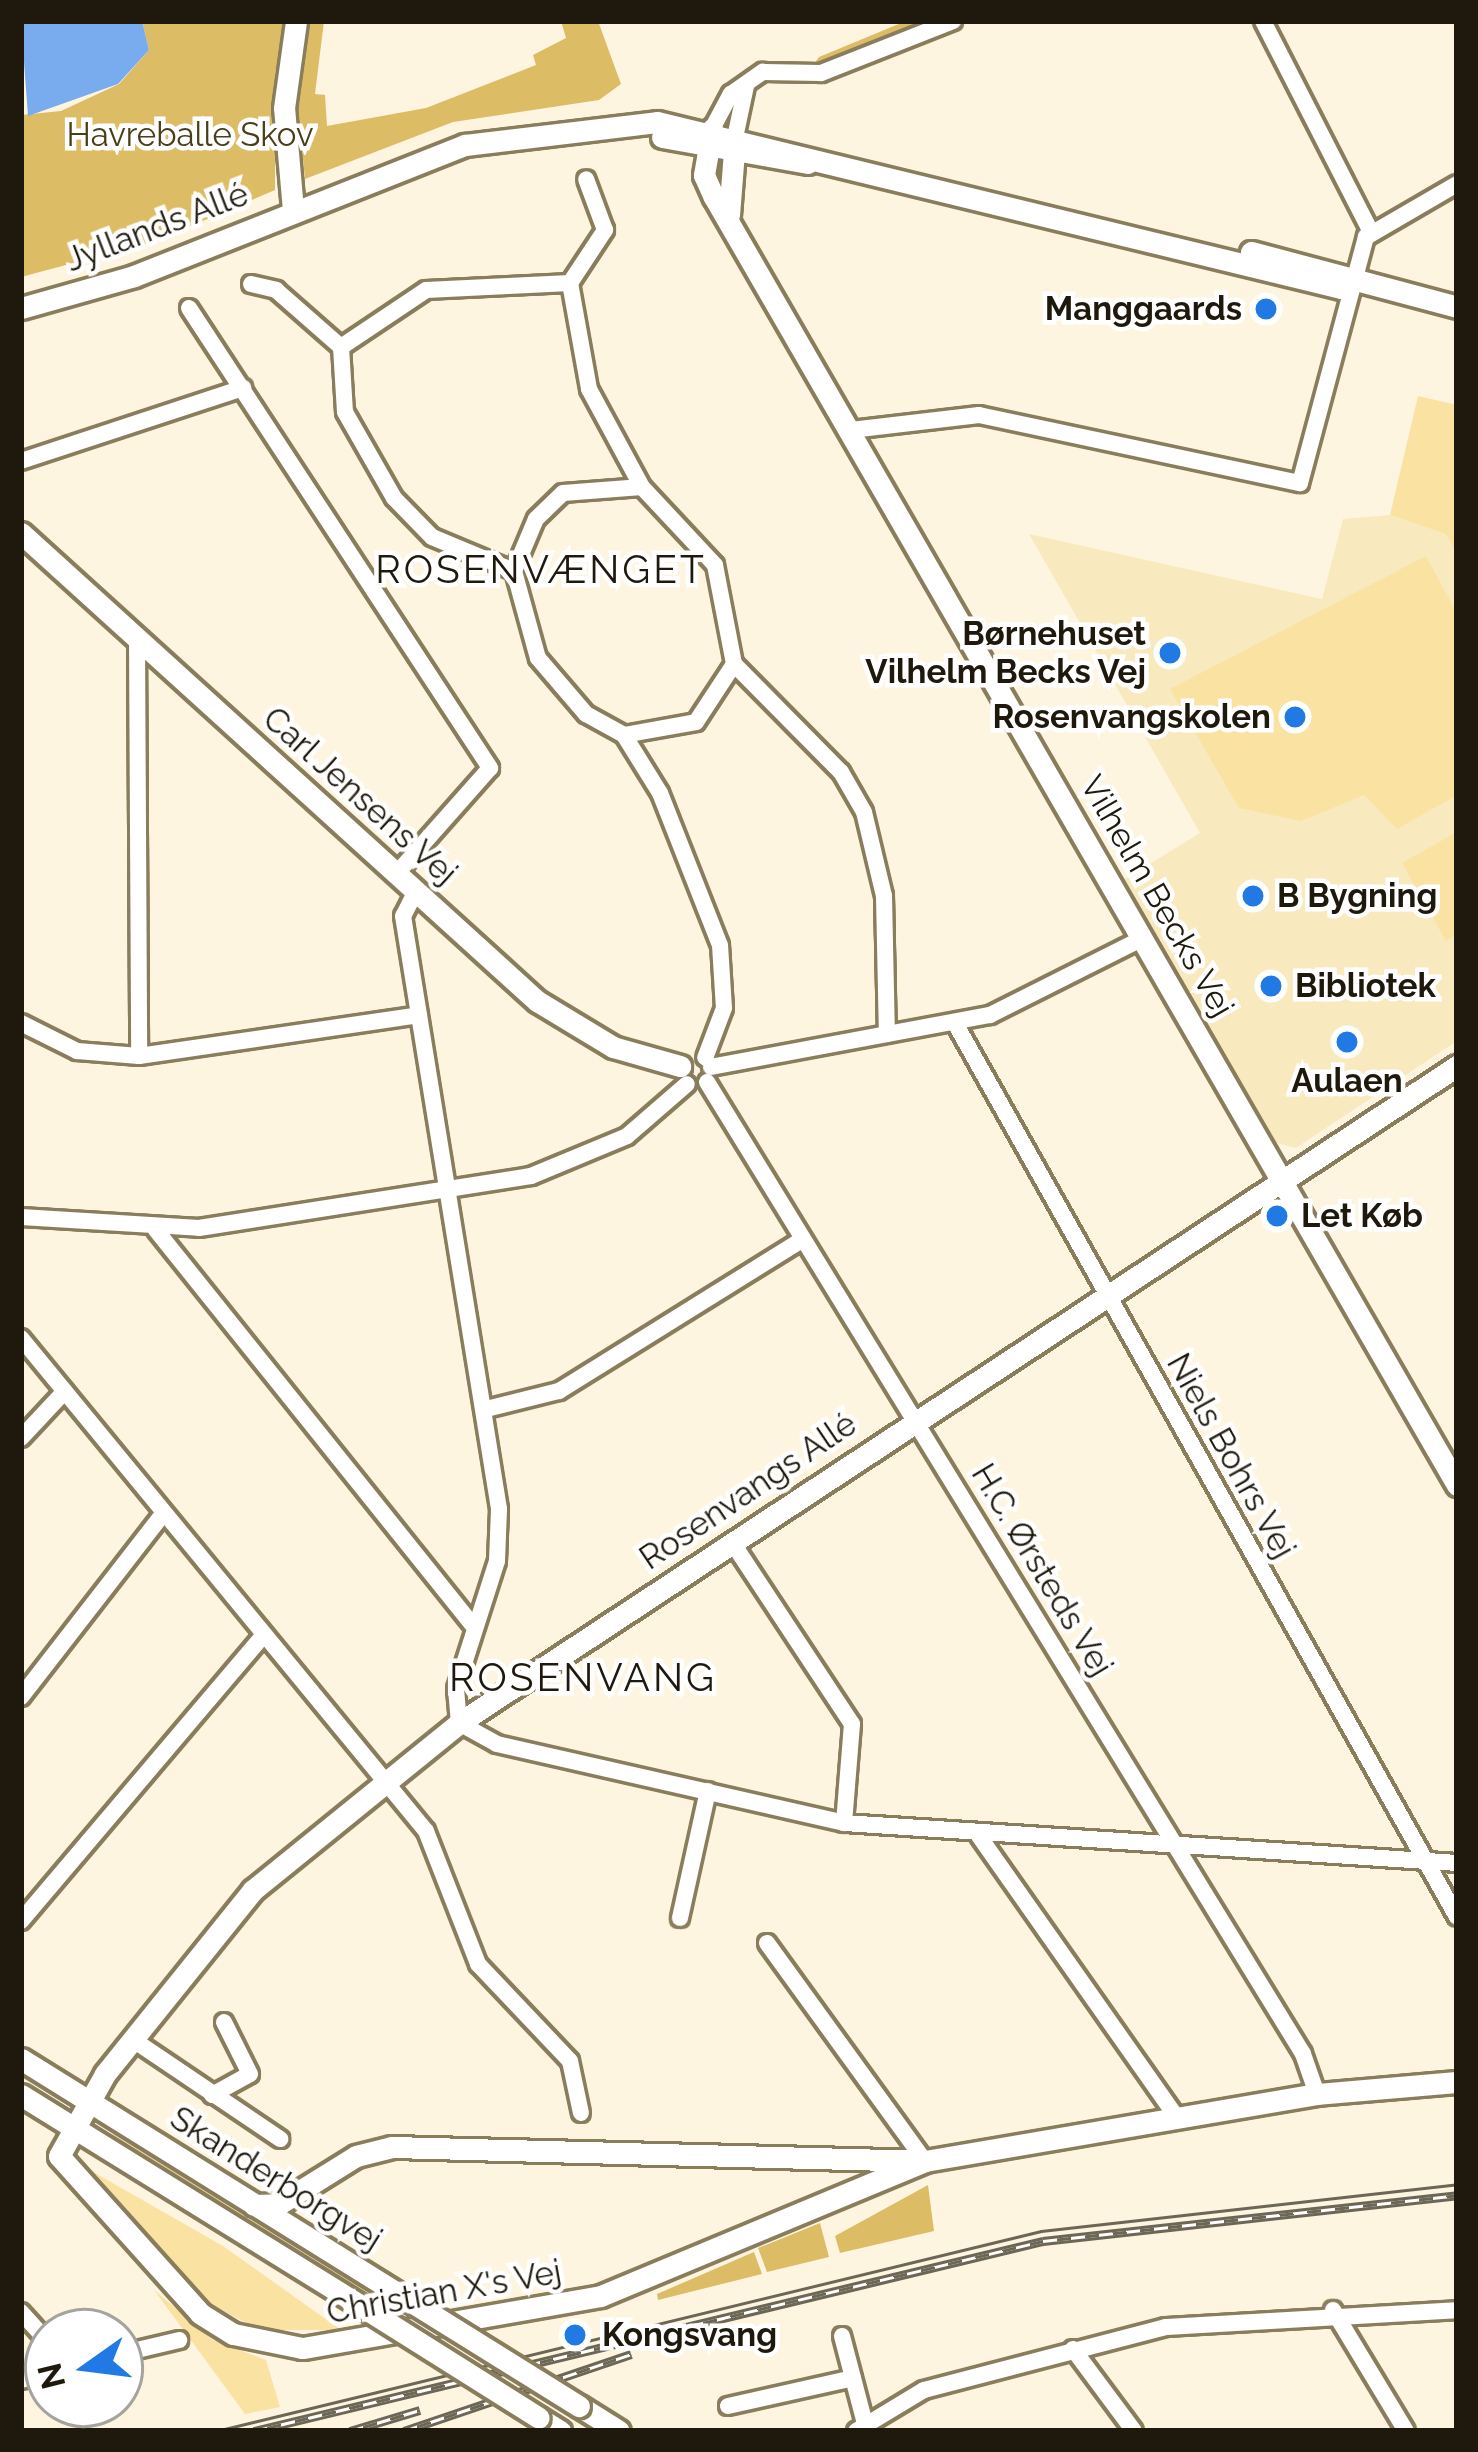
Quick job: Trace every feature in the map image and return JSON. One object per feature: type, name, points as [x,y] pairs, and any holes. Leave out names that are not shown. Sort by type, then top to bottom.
[{"type":"street","points":[[293,211],[284,108],[296,21]]},
{"type":"street","points":[[709,136],[746,86],[763,72],[843,67],[953,21]]},
{"type":"street","points":[[1263,21],[1371,232]]},
{"type":"street","points":[[729,215],[734,141],[746,86]]},
{"type":"street","name":"Jyllands Allé","points":[[21,308],[464,146],[590,126],[734,141],[1162,238],[1340,288],[1354,282],[1457,307]]},
{"type":"street","name":"Vilhelm Becks Vej","points":[[709,136],[704,175],[1457,1485]]},
{"type":"street","points":[[586,179],[605,230],[570,283],[589,389],[642,487],[715,565],[734,664],[841,772],[864,812],[884,896],[886,1034]]},
{"type":"street","points":[[851,430],[980,415],[1300,483],[1371,232],[1457,184]]},
{"type":"street","points":[[341,347],[426,290],[570,283]]},
{"type":"street","points":[[251,284],[341,347]]},
{"type":"street","points":[[189,308],[490,768],[398,873]]},
{"type":"street","points":[[341,347],[345,412],[394,498],[443,544],[514,571]]},
{"type":"street","points":[[21,461],[243,388]]},
{"type":"street","points":[[642,487],[563,493],[536,519],[514,571],[538,658],[586,714],[624,735],[682,834],[720,945],[724,1008],[708,1069]]},
{"type":"street","name":"Carl Jensens Vej","points":[[21,533],[566,1023],[684,1075]]},
{"type":"street","points":[[136,638],[139,1056]]},
{"type":"street","points":[[624,735],[696,722],[734,664]]},
{"type":"street","points":[[416,891],[404,916],[486,1409],[499,1538],[456,1689],[459,1723],[497,1744],[844,1823],[1179,1851],[1457,1863]]},
{"type":"street","points":[[21,1217],[156,1230],[449,1189],[565,1166],[627,1136],[684,1075],[955,1023],[1028,1002],[1143,938]]},
{"type":"street","points":[[21,1023],[76,1051],[139,1056],[419,1016]]},
{"type":"street","name":"Niels Bohrs Vej","points":[[955,1023],[1457,1917]]},
{"type":"street","name":"Rosenvangs Allé","points":[[73,2127],[132,2039],[253,1891],[459,1723],[1457,1066]]},
{"type":"street","points":[[684,1075],[708,1069]]},
{"type":"street","name":"H.C. Ørsteds Vej","points":[[708,1069],[803,1239],[1179,1851],[1317,2094]]},
{"type":"street","points":[[156,1230],[475,1628]]},
{"type":"street","points":[[486,1409],[559,1391],[803,1239]]},
{"type":"street","points":[[21,1337],[260,1639],[436,1847],[484,1972],[570,2061],[580,2113]]},
{"type":"street","points":[[21,1438],[64,1391]]},
{"type":"street","points":[[21,1697],[162,1515]]},
{"type":"street","points":[[733,1543],[853,1724],[844,1823]]},
{"type":"street","points":[[21,1922],[260,1639]]},
{"type":"street","points":[[680,1918],[708,1791]]},
{"type":"street","points":[[980,1836],[1176,2116]]},
{"type":"street","points":[[766,1943],[925,2161]]},
{"type":"street","points":[[212,2096],[250,2074],[224,2022]]},
{"type":"street","points":[[132,2039],[280,2139]]},
{"type":"street","name":"Skanderborgvej","points":[[21,2059],[619,2431]]},
{"type":"street","name":"Christian X's Vej","points":[[254,2205],[392,2147],[925,2161],[1317,2094],[1457,2082]]},
{"type":"street","name":"Skanderborgvej","points":[[21,2095],[560,2431]]},
{"type":"street","name":"Christian X's Vej","points":[[73,2127],[63,2169],[169,2284],[233,2334],[302,2348],[601,2296],[925,2161]]},
{"type":"street","points":[[842,2336],[863,2428],[924,2390],[1073,2349],[1333,2311],[1457,2309]]},
{"type":"street","points":[[1333,2311],[1406,2431]]},
{"type":"street","points":[[144,2348],[179,2340]]},
{"type":"street","points":[[1073,2349],[1134,2431]]},
{"type":"street","points":[[728,2406],[853,2378]]},
{"type":"shaded area","points":[[1418,396],[1457,405],[1457,553],[1446,534],[1390,515]]},
{"type":"shaded area","name":"Rosenvangskolen","points":[[1390,515],[1447,534],[1457,553],[1457,1041],[1296,1148],[1269,1141],[1122,881],[1200,833],[1029,534],[1322,599],[1343,519]]},
{"type":"shaded area","points":[[1426,556],[1457,614],[1457,795],[1397,829],[1364,795],[1301,821],[1239,808],[1170,689]]},
{"type":"shaded area","points":[[1457,832],[1457,934],[1446,941],[1402,863]]},
{"type":"shaded area","points":[[111,2127],[394,2303],[396,2311],[117,2145]]},
{"type":"shaded area","points":[[74,2161],[223,2246],[341,2330],[260,2330],[212,2305]]},
{"type":"shaded area","points":[[154,2290],[213,2340],[266,2360],[280,2407],[245,2414]]},
{"type":"green space","name":"Havreballe Skov","points":[[142,21],[288,21],[275,74],[275,190],[156,241],[21,277],[21,115],[61,111],[119,84],[149,50]]},
{"type":"green space","points":[[304,21],[324,21],[315,94],[325,95],[327,126],[426,108],[536,65],[533,55],[566,38],[561,21],[598,21],[621,84],[599,100],[453,122],[305,179],[294,73]]},
{"type":"green space","points":[[906,21],[941,21],[813,65],[819,57]]},
{"type":"green space","points":[[928,2185],[934,2231],[840,2253],[835,2236]]},
{"type":"green space","points":[[820,2223],[829,2257],[767,2272],[758,2248]]},
{"type":"green space","points":[[754,2252],[762,2274],[658,2300],[657,2294]]},
{"type":"water","points":[[21,21],[142,21],[149,50],[118,84],[28,116]]},
{"type":"tram line","points":[[216,2431],[1041,2231],[1457,2184]]},
{"type":"railway","points":[[254,2431],[1043,2241],[1457,2195]]},
{"type":"railway","points":[[404,2431],[631,2354]]},
{"type":"railway","points":[[350,2431],[420,2410]]},
{"type":"place","name":"Manggaards","points":[[1266,309]]},
{"type":"place","name":"Børnehuset Vilhelm Becks Vej","points":[[1170,653]]},
{"type":"place","name":"Rosenvangskolen","points":[[1295,717]]},
{"type":"place","name":"B Bygning","points":[[1253,896]]},
{"type":"place","name":"Bibliotek","points":[[1271,986]]},
{"type":"place","name":"Aulaen","points":[[1347,1042]]},
{"type":"place","name":"Let Køb","points":[[1277,1216]]},
{"type":"place","name":"Kongsvang","points":[[575,2335]]},
{"type":"district","name":"ROSENVÆNGET","points":[[541,569]]},
{"type":"district","name":"ROSENVANG","points":[[583,1677]]}]
